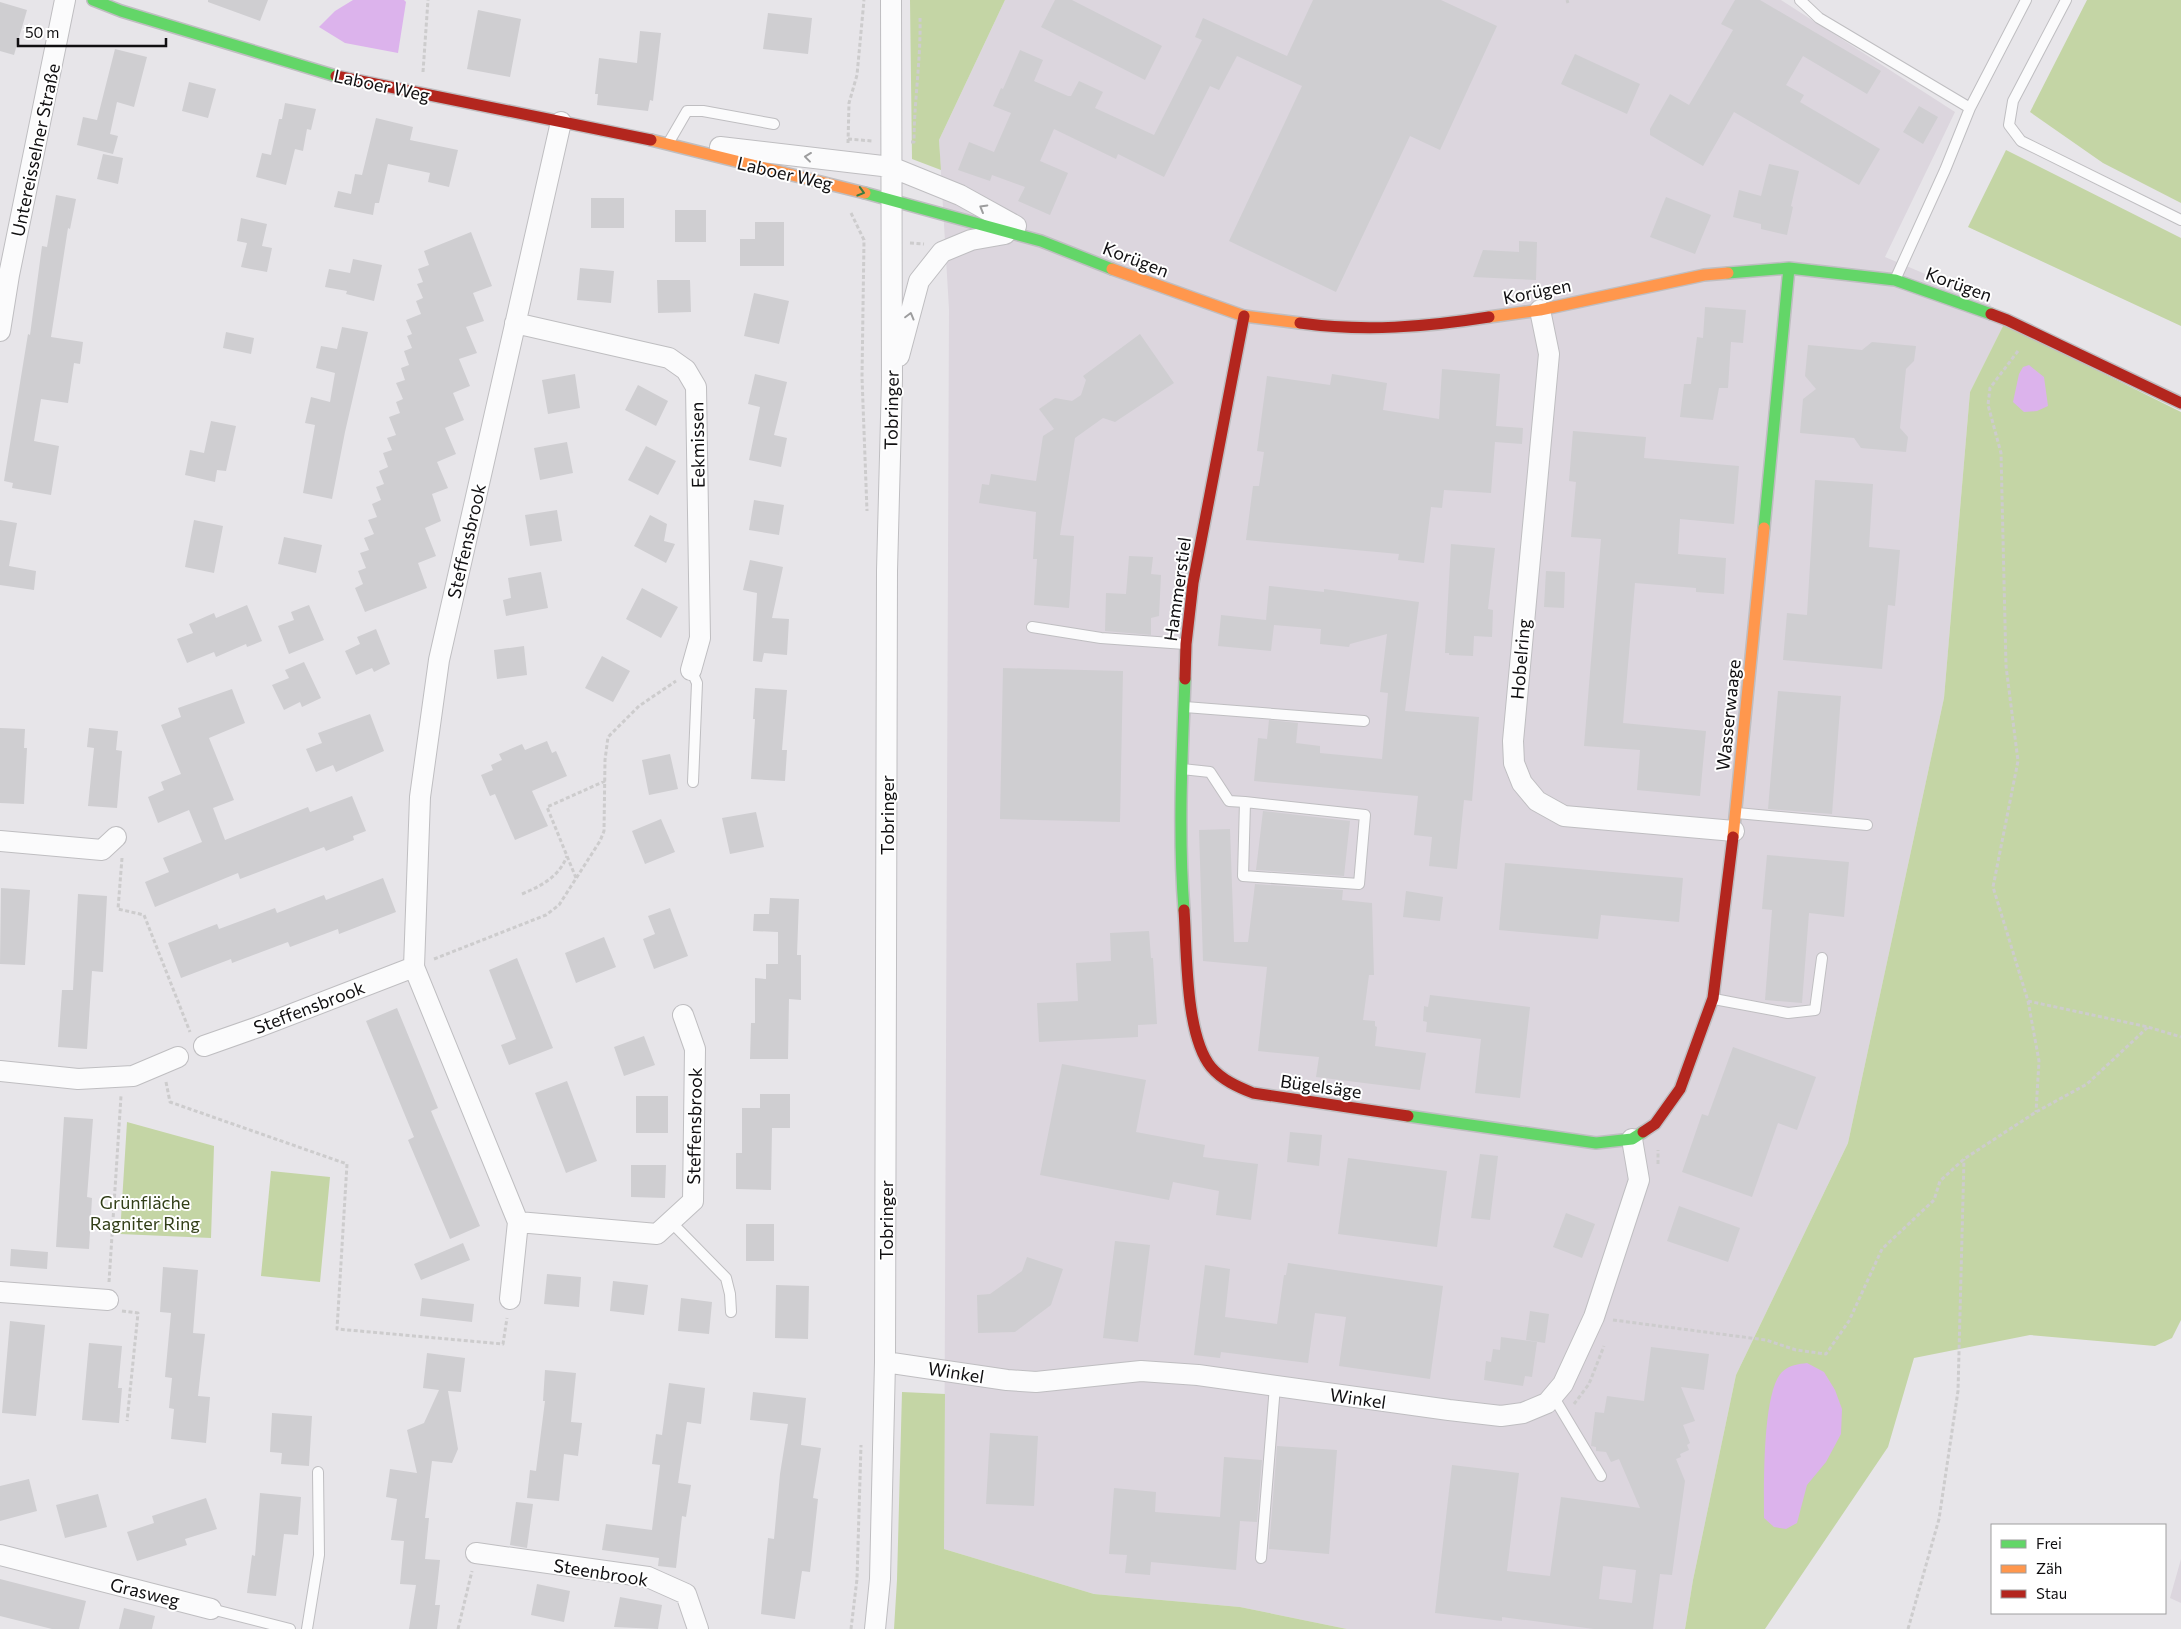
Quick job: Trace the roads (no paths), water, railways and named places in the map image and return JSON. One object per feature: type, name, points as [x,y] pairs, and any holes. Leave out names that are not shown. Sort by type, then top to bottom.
[{"type":"street","name":"Untereisselner Straße","points":[[0,331],[5,274],[65,0]]},
{"type":"street","name":"Laboer Weg","points":[[94,0],[157,22],[343,78],[673,144],[716,157],[847,188],[892,201]]},
{"type":"street","name":"Tobringer","points":[[875,1629],[880,1579],[885,1362],[887,571],[892,380],[891,0]]},
{"type":"street","name":"Steffensbrook","points":[[510,1299],[518,1222],[414,967],[420,797],[439,660],[561,122]]},
{"type":"street","name":"Laboer Weg","points":[[673,144],[716,146],[891,167],[960,195],[1041,240]]},
{"type":"street","name":"Korügen","points":[[892,201],[1008,233],[1041,240],[1117,272],[1244,316],[1366,329],[1438,325],[1540,310],[1704,275],[1790,268],[1895,280],[2007,320],[2181,403]]},
{"type":"street","points":[[892,380],[919,280],[942,252],[971,240],[1008,233]]},
{"type":"street","name":"Wasserwaage","points":[[1632,1139],[1655,1124],[1680,1089],[1713,998],[1735,822],[1790,268]]},
{"type":"street","name":"Hobelring","points":[[1540,310],[1548,354],[1513,731],[1514,763],[1522,783],[1537,801],[1564,816],[1735,822]]},
{"type":"street","name":"Hammerstiel","points":[[1181,871],[1186,644],[1193,583],[1244,316]]},
{"type":"street","name":"Eekmissen","points":[[514,324],[669,358],[686,370],[696,387],[700,638],[691,670]]},
{"type":"street","points":[[0,842],[102,850],[116,837]]},
{"type":"street","name":"Bügelsäge","points":[[1181,871],[1192,1017],[1200,1046],[1211,1068],[1231,1084],[1253,1093],[1596,1143],[1632,1139]]},
{"type":"street","name":"Steffensbrook","points":[[199,1043],[261,1026],[414,967]]},
{"type":"street","name":"Steffensbrook","points":[[518,1222],[657,1234],[693,1201],[695,1049],[683,1015]]},
{"type":"street","points":[[0,1071],[78,1078],[133,1076],[170,1061]]},
{"type":"street","name":"Winkel","points":[[885,1362],[1007,1380],[1036,1382],[1141,1371],[1198,1375],[1501,1416],[1523,1413],[1547,1403],[1563,1384],[1594,1317],[1640,1180],[1632,1139]]},
{"type":"street","points":[[0,1292],[113,1306]]},
{"type":"street","name":"Steenbrook","points":[[476,1553],[648,1576],[686,1594],[698,1629]]},
{"type":"street","name":"Grasweg","points":[[0,1555],[212,1609]]},
{"type":"lane","points":[[1800,0],[1819,18],[1970,108]]},
{"type":"lane","points":[[1895,280],[1945,170],[1970,108],[2026,0]]},
{"type":"lane","points":[[2066,0],[2012,101],[2009,125],[2021,141],[2181,220]]},
{"type":"lane","points":[[673,144],[687,111],[703,111],[774,124]]},
{"type":"lane","points":[[1032,627],[1101,638],[1186,644]]},
{"type":"lane","points":[[691,670],[697,683],[693,782]]},
{"type":"lane","points":[[1184,707],[1364,721]]},
{"type":"lane","points":[[1182,769],[1210,772],[1229,801],[1245,802],[1365,815],[1359,884],[1243,876],[1245,802]]},
{"type":"lane","points":[[1735,822],[1868,825]]},
{"type":"lane","points":[[1713,998],[1788,1013],[1815,1010],[1822,958]]},
{"type":"lane","points":[[670,1221],[726,1278],[730,1294],[731,1312]]},
{"type":"lane","points":[[1261,1558],[1275,1386]]},
{"type":"lane","points":[[1553,1396],[1601,1476]]},
{"type":"lane","points":[[307,1629],[319,1555],[318,1472]]},
{"type":"lane","name":"Grasweg","points":[[212,1609],[290,1629]]},
{"type":"park label","name":"Grünfläche Ragniter Ring","points":[[145,1212]]}]
